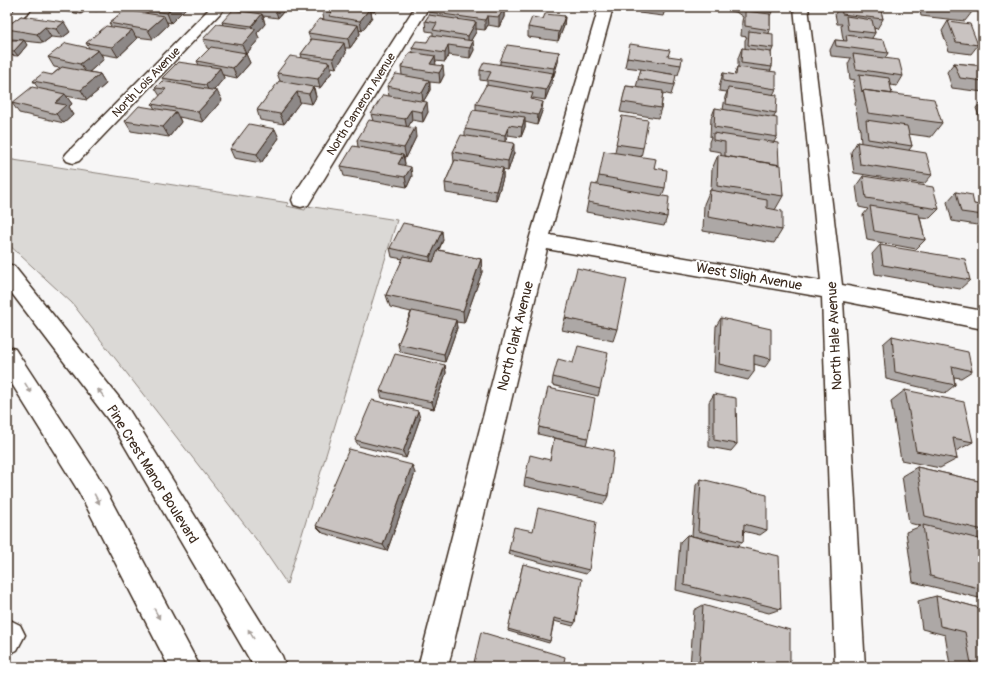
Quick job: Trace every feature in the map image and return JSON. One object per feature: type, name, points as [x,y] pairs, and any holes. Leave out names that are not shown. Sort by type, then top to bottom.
[{"type":"street","points":[[7,22],[27,7]]},
{"type":"street","name":"North Lois Avenue","points":[[72,158],[219,7]]},
{"type":"street","name":"North Cameron Avenue","points":[[301,200],[422,7]]},
{"type":"street","name":"North Clark Avenue","points":[[433,667],[539,240],[606,7]]},
{"type":"street","name":"North Hale Avenue","points":[[801,7],[832,291],[850,667]]},
{"type":"street","name":"West Sligh Avenue","points":[[539,240],[832,291],[983,320]]},
{"type":"street","name":"Pine Crest Manor Boulevard","points":[[7,272],[121,418],[271,667]]},
{"type":"street","points":[[7,356],[88,482],[185,667]]},
{"type":"shaded area","points":[[7,159],[289,203],[287,206],[305,210],[307,206],[397,220],[287,584],[259,543],[72,303],[7,243]]},
{"type":"building","points":[[125,7],[173,7],[167,13]]},
{"type":"building","points":[[325,7],[370,8],[360,21],[329,16],[332,12],[322,10]]},
{"type":"building","points":[[432,7],[504,8],[499,17],[487,16],[485,20],[429,12]]},
{"type":"building","points":[[746,7],[772,7],[772,12],[748,9]]},
{"type":"building","points":[[841,7],[880,7],[883,19],[842,14]]},
{"type":"building","points":[[931,7],[970,7],[972,12]]},
{"type":"building","points":[[125,10],[164,16],[148,30],[109,23]]},
{"type":"building","points":[[233,10],[262,14],[252,26],[222,22]]},
{"type":"building","points":[[745,11],[770,14],[770,30],[745,26]]},
{"type":"building","points":[[545,14],[565,16],[559,32],[528,27],[532,17],[543,19]]},
{"type":"building","points":[[429,15],[476,22],[468,36],[433,30],[437,23],[425,21]]},
{"type":"building","points":[[21,16],[64,22],[56,29],[45,27],[37,34],[7,29],[7,26]]},
{"type":"building","points":[[846,16],[872,20],[875,33],[848,30]]},
{"type":"building","points":[[319,19],[358,25],[348,39],[308,33]]},
{"type":"building","points":[[948,21],[970,24],[978,45],[956,42]]},
{"type":"building","points":[[217,24],[256,29],[242,45],[203,39]]},
{"type":"building","points":[[106,26],[132,30],[112,47],[86,43]]},
{"type":"building","points":[[749,31],[773,34],[773,48],[748,45]]},
{"type":"building","points":[[431,35],[473,41],[470,48],[448,45],[445,53],[412,48],[416,41],[427,42]]},
{"type":"building","points":[[846,35],[884,40],[888,53],[836,46],[835,40],[847,41]]},
{"type":"building","points":[[312,39],[344,43],[333,58],[301,54]]},
{"type":"building","points":[[9,40],[24,40],[14,51],[7,50],[7,42]]},
{"type":"building","points":[[66,43],[98,50],[80,64],[48,57]]},
{"type":"building","points":[[630,44],[670,50],[668,56],[682,58],[681,65],[627,57]]},
{"type":"building","points":[[507,45],[559,52],[554,68],[500,61]]},
{"type":"building","points":[[211,47],[246,53],[233,68],[197,61]]},
{"type":"building","points":[[742,48],[771,52],[772,67],[741,63]]},
{"type":"building","points":[[410,52],[435,56],[430,64],[443,66],[439,73],[401,67]]},
{"type":"building","points":[[853,54],[899,60],[903,76],[856,69]]},
{"type":"building","points":[[290,56],[329,62],[318,79],[277,73]]},
{"type":"building","points":[[178,62],[220,68],[206,85],[162,78]]},
{"type":"building","points":[[484,62],[553,73],[546,90],[487,80],[491,72],[480,70]]},
{"type":"building","points":[[954,63],[983,66],[983,81],[960,78]]},
{"type":"building","points":[[62,67],[100,74],[81,90],[33,81],[43,73],[52,75]]},
{"type":"building","points":[[737,67],[776,72],[776,89],[723,81],[723,73],[736,75]]},
{"type":"building","points":[[641,69],[676,75],[674,85],[638,79]]},
{"type":"building","points":[[396,74],[429,80],[422,93],[387,86]]},
{"type":"building","points":[[859,74],[889,78],[892,94],[863,90],[862,92]]},
{"type":"building","points":[[162,81],[217,91],[198,112],[152,104],[166,89],[155,88]]},
{"type":"building","points":[[279,81],[313,87],[309,94],[297,92],[280,114],[257,110]]},
{"type":"building","points":[[486,85],[533,93],[531,99],[543,102],[538,115],[476,104]]},
{"type":"building","points":[[626,86],[663,91],[661,108],[622,102]]},
{"type":"building","points":[[32,87],[65,94],[55,103],[66,105],[56,114],[12,103]]},
{"type":"building","points":[[728,88],[777,95],[776,113],[726,104]]},
{"type":"building","points":[[863,90],[934,99],[942,123],[868,113]]},
{"type":"building","points":[[383,95],[427,102],[422,112],[411,110],[405,119],[371,114]]},
{"type":"building","points":[[980,103],[983,103],[983,111]]},
{"type":"building","points":[[139,106],[176,112],[163,127],[125,121]]},
{"type":"building","points":[[715,108],[777,118],[777,137],[714,127]]},
{"type":"building","points":[[473,110],[525,117],[522,127],[509,125],[505,135],[465,129]]},
{"type":"building","points":[[622,116],[648,120],[643,148],[616,144]]},
{"type":"building","points":[[369,120],[415,128],[404,148],[357,140]]},
{"type":"building","points":[[866,120],[907,126],[912,146],[868,139]]},
{"type":"building","points":[[249,124],[275,129],[257,154],[230,149]]},
{"type":"building","points":[[713,133],[778,143],[779,165],[725,156],[725,142],[713,140]]},
{"type":"building","points":[[461,135],[514,143],[508,161],[453,152]]},
{"type":"building","points":[[857,142],[926,153],[932,175],[860,164]]},
{"type":"building","points":[[353,146],[403,155],[398,164],[411,167],[405,177],[341,166]]},
{"type":"building","points":[[604,151],[656,159],[654,168],[667,170],[665,188],[599,176]]},
{"type":"building","points":[[718,155],[781,165],[783,196],[717,186]]},
{"type":"building","points":[[455,160],[503,168],[496,191],[445,183]]},
{"type":"building","points":[[863,176],[933,187],[939,209],[866,198]]},
{"type":"building","points":[[592,184],[669,197],[667,217],[588,202]]},
{"type":"building","points":[[710,190],[767,200],[767,208],[782,211],[782,230],[708,217]]},
{"type":"building","points":[[956,192],[972,195],[974,204],[983,206],[983,215],[961,212]]},
{"type":"building","points":[[870,206],[919,214],[925,240],[874,231]]},
{"type":"building","points":[[403,223],[442,231],[430,257],[390,248]]},
{"type":"building","points":[[880,245],[965,259],[970,280],[883,265]]},
{"type":"building","points":[[438,250],[481,259],[463,311],[386,295],[404,256],[433,262]]},
{"type":"building","points":[[577,268],[627,279],[617,329],[565,318]]},
{"type":"building","points":[[412,311],[456,320],[444,354],[398,344]]},
{"type":"building","points":[[721,318],[771,329],[771,359],[754,355],[754,372],[719,364]]},
{"type":"building","points":[[892,336],[968,352],[972,371],[952,366],[955,385],[895,372]]},
{"type":"building","points":[[578,346],[608,353],[600,389],[553,377],[558,359],[573,363]]},
{"type":"building","points":[[395,354],[445,365],[432,402],[380,391]]},
{"type":"building","points":[[548,388],[595,398],[588,438],[539,427]]},
{"type":"building","points":[[905,390],[964,402],[973,442],[953,438],[957,459],[916,451]]},
{"type":"building","points":[[714,394],[736,398],[737,444],[714,440]]},
{"type":"building","points":[[372,400],[418,411],[403,452],[355,440]]},
{"type":"building","points":[[554,438],[614,451],[608,496],[525,478],[530,455],[550,460]]},
{"type":"building","points":[[349,449],[412,465],[383,545],[316,526]]},
{"type":"building","points":[[917,467],[983,482],[983,530],[925,516]]},
{"type":"building","points":[[701,479],[767,495],[767,530],[744,524],[743,542],[698,531]]},
{"type":"building","points":[[538,508],[596,522],[589,570],[509,550],[514,527],[533,531]]},
{"type":"building","points":[[923,525],[983,540],[983,589],[930,576]]},
{"type":"building","points":[[687,535],[779,556],[781,609],[684,585]]},
{"type":"building","points":[[523,564],[582,579],[575,623],[554,618],[550,641],[508,629]]},
{"type":"building","points":[[936,596],[983,609],[983,666],[971,663],[965,632],[940,626]]},
{"type":"building","points":[[703,605],[790,630],[790,667],[699,667]]},
{"type":"building","points":[[481,632],[565,657],[563,667],[473,667]]}]
